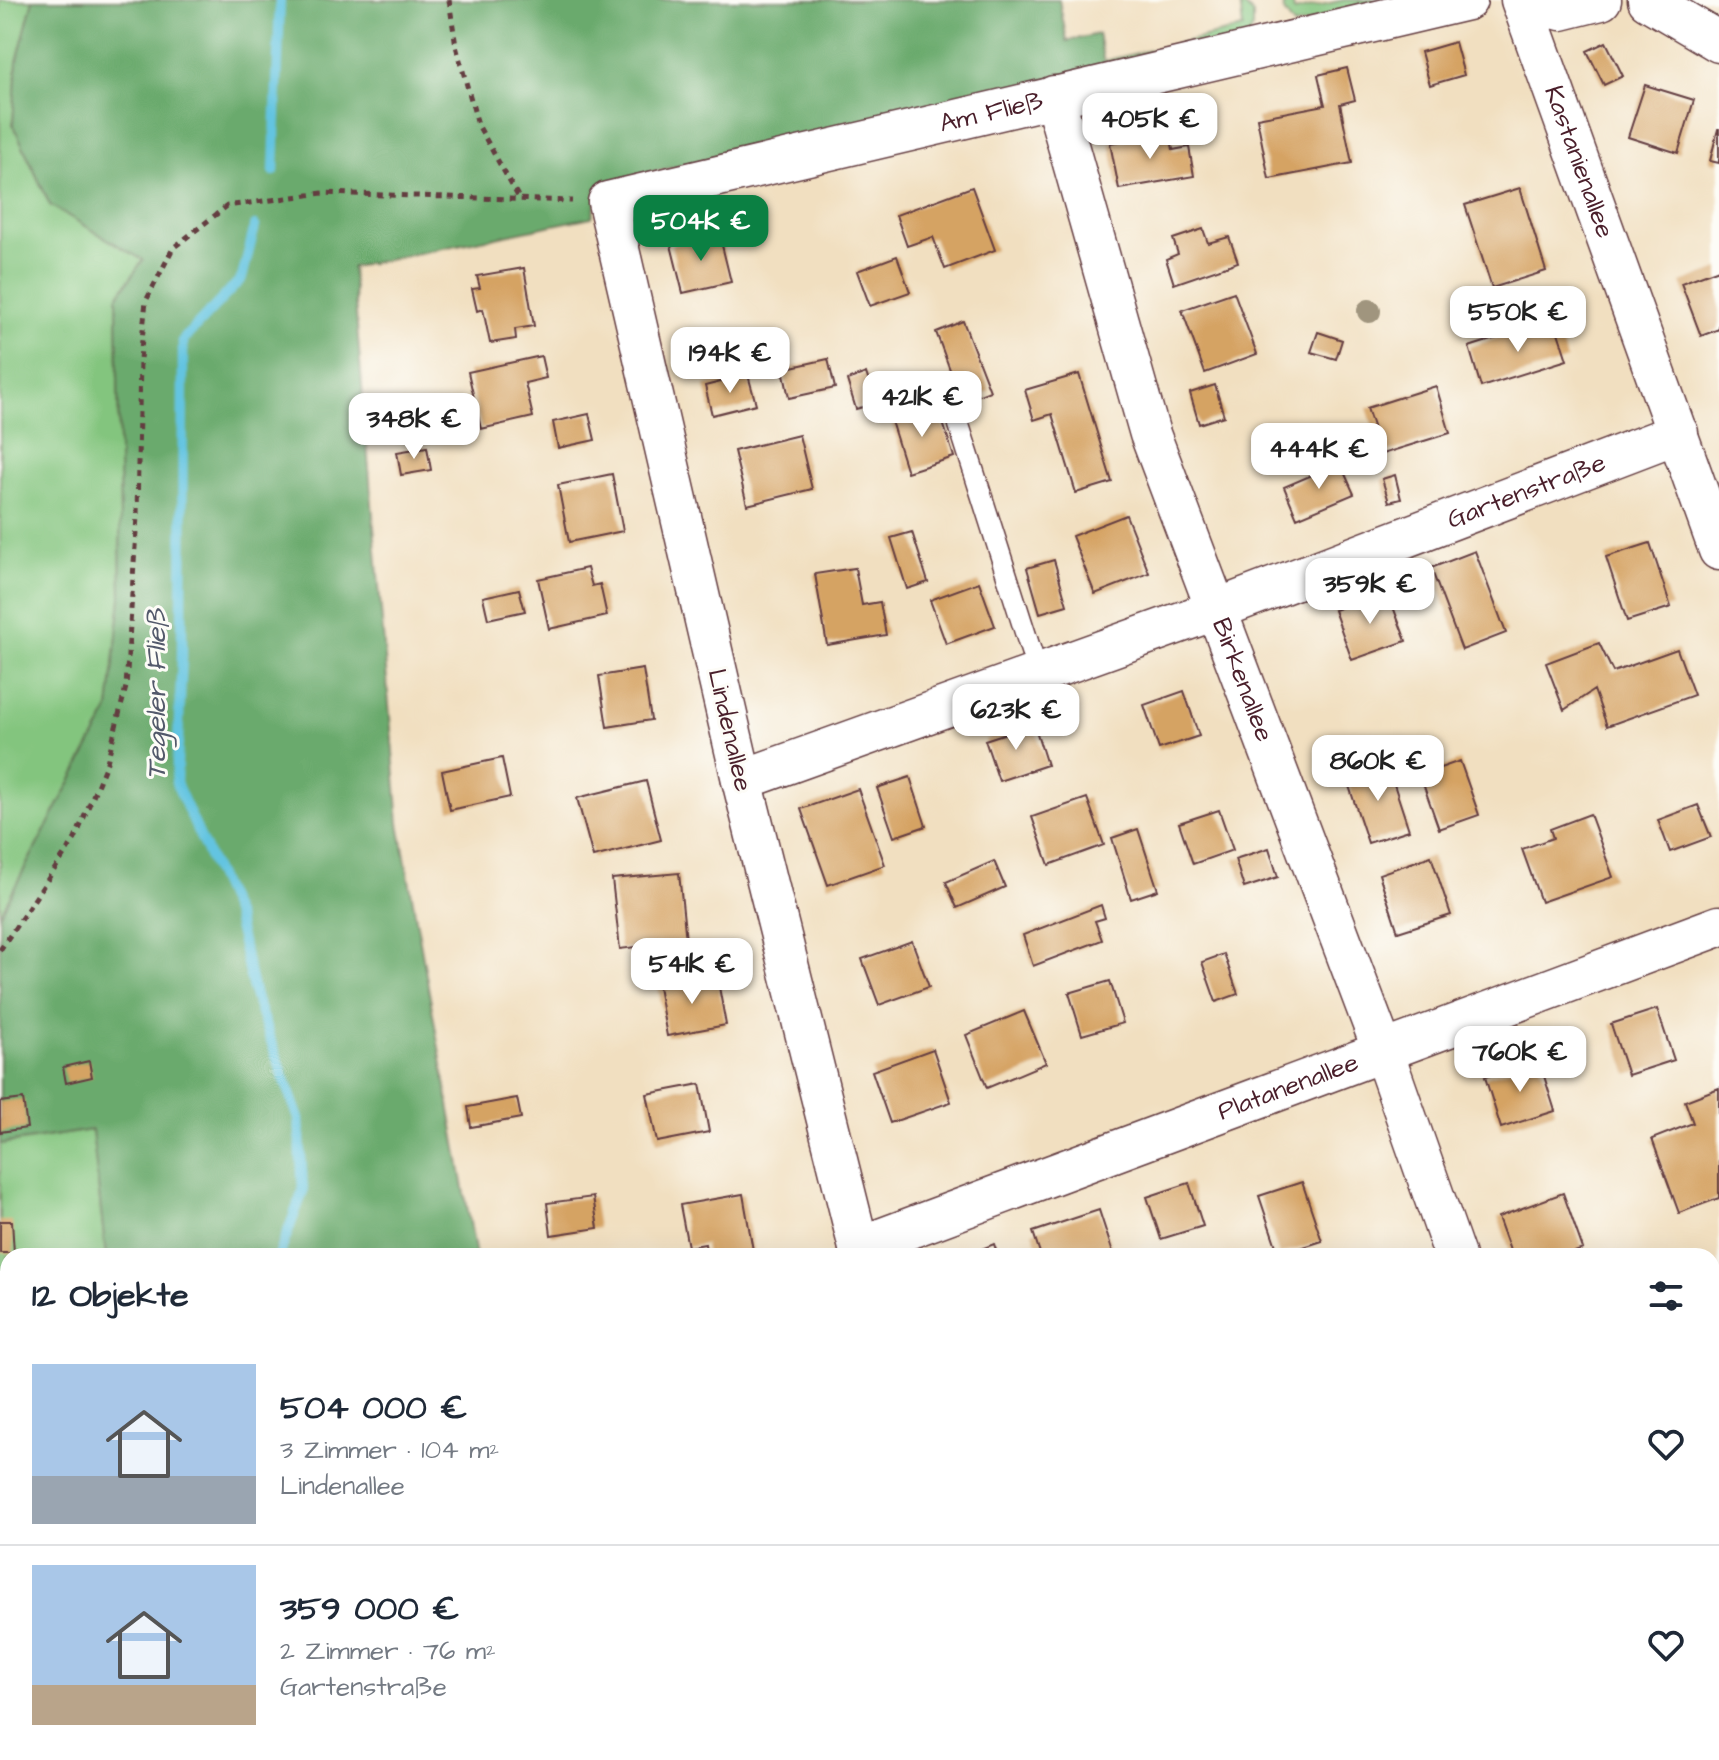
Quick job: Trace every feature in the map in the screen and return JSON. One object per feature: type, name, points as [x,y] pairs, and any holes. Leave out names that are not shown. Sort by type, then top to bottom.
[{"type":"street","name":"Am Fließ","points":[[608,202],[1467,0]]},
{"type":"street","name":"Kastanienallee","points":[[1521,0],[1719,550]]},
{"type":"street","points":[[1528,0],[1561,10],[1601,0]]},
{"type":"street","points":[[1648,0],[1719,42]]},
{"type":"street","name":"Birkenallee","points":[[1054,96],[1150,434],[1383,1051],[1452,1248]]},
{"type":"street","name":"Lindenallee","points":[[608,202],[742,780],[859,1248]]},
{"type":"street","name":"Gartenstraße","points":[[742,780],[1215,610],[1678,433]]},
{"type":"street","name":"Platanenallee","points":[[870,1248],[1719,926]]},
{"type":"lane","points":[[959,425],[1038,673]]},
{"type":"path","points":[[449,0],[456,46],[478,125],[521,201]]},
{"type":"path","points":[[0,950],[75,839],[107,762],[126,687],[137,516],[140,359],[146,301],[173,248],[227,206],[323,193],[608,202]]},
{"type":"green space","points":[[0,0],[33,0],[17,62],[13,124],[50,205],[143,260],[117,298],[121,598],[109,710],[0,915]]},
{"type":"green space","points":[[33,0],[1059,0],[1067,41],[1098,34],[1106,73],[601,183],[592,217],[352,267],[399,823],[475,1248],[105,1248],[92,1130],[0,1144],[0,915],[109,710],[121,598],[117,297],[143,260],[50,205],[13,124],[17,62]]},
{"type":"green space","points":[[1283,0],[1292,0],[1294,11],[1344,0],[1422,0],[1294,26],[1284,12]]},
{"type":"green space","points":[[1240,2],[1253,14],[1253,28],[1248,38],[1106,73],[1104,61],[1243,28]]},
{"type":"green space","points":[[92,1130],[105,1248],[0,1248],[0,1144]]},
{"type":"building","points":[[1455,42],[1464,75],[1430,85],[1421,52]]},
{"type":"building","points":[[1606,42],[1623,76],[1604,85],[1587,51]]},
{"type":"building","points":[[1347,68],[1355,100],[1340,104],[1352,163],[1269,179],[1257,118],[1325,105],[1318,75]]},
{"type":"building","points":[[1645,85],[1694,100],[1678,153],[1628,137]]},
{"type":"building","points":[[1719,129],[1719,163],[1710,161]]},
{"type":"building","points":[[1170,131],[1173,150],[1189,147],[1194,176],[1119,189],[1110,143]]},
{"type":"building","points":[[972,187],[995,250],[945,269],[933,237],[907,246],[896,215]]},
{"type":"building","points":[[1520,188],[1546,271],[1492,288],[1465,205]]},
{"type":"building","points":[[1203,229],[1208,243],[1229,237],[1238,262],[1174,284],[1166,259],[1178,254],[1173,239]]},
{"type":"building","points":[[719,233],[731,282],[683,293],[671,245]]},
{"type":"building","points":[[897,256],[910,292],[870,306],[857,271]]},
{"type":"building","points":[[524,268],[534,326],[515,329],[516,339],[490,343],[483,309],[477,311],[472,289],[480,288],[477,276]]},
{"type":"building","points":[[1719,269],[1719,329],[1701,336],[1681,283]]},
{"type":"building","points":[[1234,292],[1257,354],[1205,373],[1182,310]]},
{"type":"building","points":[[1554,320],[1567,360],[1481,387],[1469,347]]},
{"type":"building","points":[[963,321],[990,391],[962,402],[936,332]]},
{"type":"building","points":[[1318,332],[1342,340],[1336,359],[1311,352]]},
{"type":"building","points":[[541,356],[546,378],[525,383],[533,417],[481,429],[468,372]]},
{"type":"building","points":[[828,359],[835,388],[789,398],[783,369]]},
{"type":"building","points":[[866,373],[876,403],[856,409],[847,380]]},
{"type":"building","points":[[1079,374],[1112,482],[1076,493],[1052,414],[1034,420],[1025,390]]},
{"type":"building","points":[[748,375],[756,404],[712,415],[705,386]]},
{"type":"building","points":[[1215,385],[1224,416],[1199,424],[1190,393]]},
{"type":"building","points":[[1436,386],[1450,433],[1382,454],[1367,408]]},
{"type":"building","points":[[938,407],[954,457],[907,472],[891,421]]},
{"type":"building","points":[[589,414],[595,440],[558,448],[553,422]]},
{"type":"building","points":[[799,435],[812,489],[747,505],[734,451]]},
{"type":"building","points":[[427,447],[431,470],[401,475],[397,452]]},
{"type":"building","points":[[1340,463],[1354,494],[1297,518],[1284,487]]},
{"type":"building","points":[[612,474],[623,531],[569,542],[558,485]]},
{"type":"building","points":[[1395,475],[1401,499],[1389,502],[1382,479]]},
{"type":"building","points":[[1126,515],[1149,573],[1095,594],[1072,536]]},
{"type":"building","points":[[912,532],[928,582],[907,589],[891,538]]},
{"type":"building","points":[[1650,543],[1671,607],[1627,621],[1606,557]]},
{"type":"building","points":[[1475,551],[1506,633],[1462,650],[1431,568]]},
{"type":"building","points":[[1054,560],[1067,605],[1040,613],[1027,568]]},
{"type":"building","points":[[587,568],[592,586],[600,584],[607,616],[549,629],[538,579]]},
{"type":"building","points":[[855,568],[862,605],[880,602],[886,635],[827,645],[815,574]]},
{"type":"building","points":[[979,582],[995,626],[946,644],[930,600]]},
{"type":"building","points":[[519,589],[525,611],[488,619],[483,597]]},
{"type":"building","points":[[1387,591],[1406,641],[1352,660],[1334,610]]},
{"type":"building","points":[[1599,643],[1613,672],[1677,649],[1694,695],[1607,726],[1594,690],[1564,710],[1546,663]]},
{"type":"building","points":[[643,669],[651,720],[607,727],[599,676]]},
{"type":"building","points":[[1184,691],[1199,736],[1159,749],[1144,705]]},
{"type":"building","points":[[1034,724],[1047,765],[999,781],[985,740]]},
{"type":"building","points":[[502,758],[510,797],[450,810],[442,771]]},
{"type":"building","points":[[1460,761],[1479,815],[1439,829],[1420,775]]},
{"type":"building","points":[[1387,763],[1409,830],[1368,843],[1346,777]]},
{"type":"building","points":[[910,777],[926,826],[894,837],[877,788]]},
{"type":"building","points":[[646,781],[661,840],[593,857],[577,798]]},
{"type":"building","points":[[858,789],[885,865],[828,885],[801,809]]},
{"type":"building","points":[[1087,798],[1104,845],[1049,865],[1032,817]]},
{"type":"building","points":[[1698,805],[1711,837],[1670,852],[1658,820]]},
{"type":"building","points":[[1219,810],[1233,850],[1193,864],[1179,823]]},
{"type":"building","points":[[1590,814],[1613,877],[1541,902],[1522,849],[1553,838],[1550,829]]},
{"type":"building","points":[[1138,829],[1158,890],[1131,899],[1112,838]]},
{"type":"building","points":[[1269,848],[1278,877],[1244,888],[1235,859]]},
{"type":"building","points":[[1431,856],[1451,915],[1398,932],[1379,874]]},
{"type":"building","points":[[994,861],[1005,887],[957,908],[946,882]]},
{"type":"building","points":[[679,873],[686,941],[620,949],[612,879]]},
{"type":"building","points":[[1101,905],[1105,918],[1095,921],[1102,940],[1033,966],[1023,935]]},
{"type":"building","points":[[912,941],[929,987],[879,1005],[862,959]]},
{"type":"building","points":[[1224,954],[1238,994],[1216,1002],[1202,962]]},
{"type":"building","points":[[717,976],[726,1025],[667,1036],[658,987]]},
{"type":"building","points":[[1110,981],[1123,1023],[1082,1035],[1069,993]]},
{"type":"building","points":[[1657,1009],[1674,1060],[1628,1075],[1611,1024]]},
{"type":"building","points":[[1024,1011],[1046,1063],[987,1088],[966,1035]]},
{"type":"building","points":[[933,1049],[951,1102],[890,1123],[872,1071]]},
{"type":"building","points":[[1539,1060],[1555,1111],[1501,1128],[1485,1077]]},
{"type":"building","points":[[89,1061],[92,1077],[66,1083],[63,1067]]},
{"type":"building","points":[[700,1084],[709,1132],[657,1142],[647,1094]]},
{"type":"building","points":[[1719,1088],[1719,1198],[1679,1213],[1652,1139],[1693,1123],[1685,1101]]},
{"type":"building","points":[[517,1098],[521,1118],[471,1127],[468,1107]]},
{"type":"building","points":[[23,1099],[27,1128],[0,1132],[0,1102]]},
{"type":"building","points":[[1302,1182],[1322,1241],[1300,1248],[1277,1248],[1259,1196]]},
{"type":"building","points":[[1189,1183],[1203,1226],[1161,1239],[1147,1197]]},
{"type":"building","points":[[1563,1193],[1583,1248],[1509,1248],[1498,1217]]},
{"type":"building","points":[[743,1194],[753,1248],[706,1248],[705,1244],[688,1247],[680,1205]]},
{"type":"building","points":[[593,1197],[598,1228],[551,1235],[547,1203]]},
{"type":"building","points":[[1099,1210],[1111,1248],[1038,1248],[1033,1232]]},
{"type":"building","points":[[0,1221],[12,1221],[14,1248],[0,1248]]},
{"type":"waterway","name":"Tegeler Fließ","points":[[274,171],[280,0]]},
{"type":"waterway","name":"Tegeler Fließ","points":[[255,226],[242,278],[183,340],[182,658],[176,783],[236,917],[255,997],[299,1119],[303,1191],[282,1248]]}]
